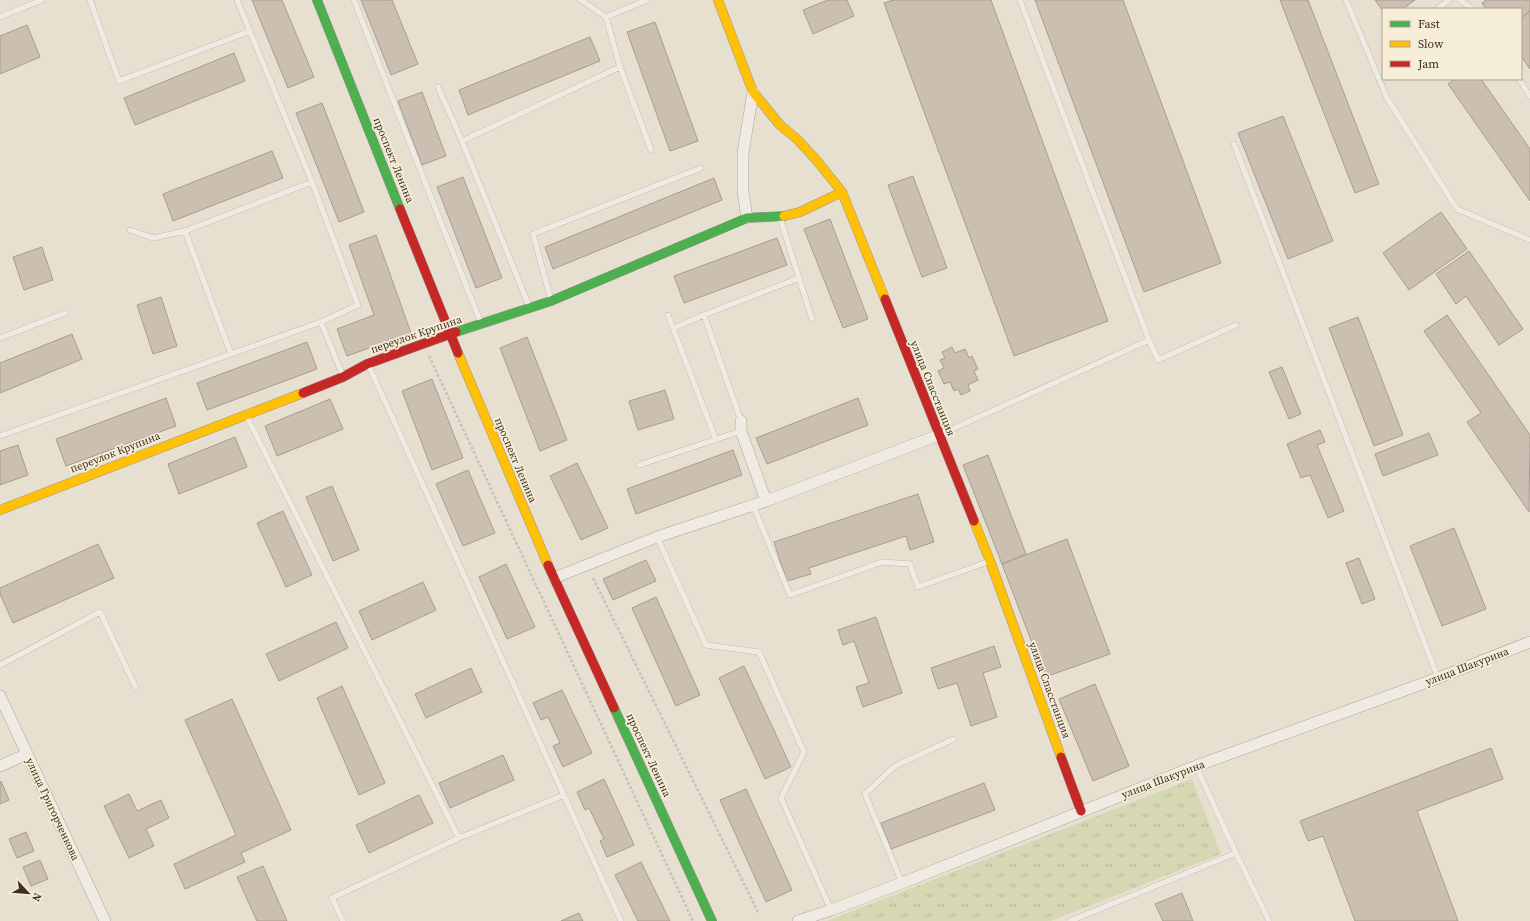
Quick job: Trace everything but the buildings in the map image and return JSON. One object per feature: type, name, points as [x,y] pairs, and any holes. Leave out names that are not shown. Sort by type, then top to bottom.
[{"type":"street","name":"проспект Ленина","points":[[317,0],[450,335],[554,578],[712,921]]},
{"type":"street","name":"улица Спасстанция","points":[[718,0],[753,92],[780,125],[798,140],[842,192],[990,561],[1081,811]]},
{"type":"street","points":[[747,218],[743,192],[743,153],[753,92]]},
{"type":"street","name":"переулок Крупина","points":[[0,510],[343,377],[368,364],[424,345],[481,323],[551,301],[747,218],[780,217],[800,212],[842,192]]},
{"type":"street","points":[[741,426],[766,501]]},
{"type":"street","points":[[554,578],[657,537],[766,501],[939,435]]},
{"type":"street","name":"улица Шакурина","points":[[798,921],[902,883],[1196,766],[1438,678],[1530,642]]},
{"type":"street","name":"улица Григорченкова","points":[[0,696],[106,921]]},
{"type":"street","points":[[0,766],[27,754]]},
{"type":"lane","points":[[0,17],[42,0]]},
{"type":"lane","points":[[90,0],[119,81],[250,31]]},
{"type":"lane","points":[[0,436],[321,322],[358,305],[312,182],[237,0]]},
{"type":"lane","points":[[354,0],[481,323]]},
{"type":"lane","points":[[581,0],[606,17],[620,67],[651,150]]},
{"type":"lane","points":[[606,17],[647,0]]},
{"type":"lane","points":[[1020,0],[1149,340],[1158,360],[1236,325]]},
{"type":"lane","points":[[1346,0],[1387,98],[1457,209],[1529,239]]},
{"type":"lane","points":[[1438,8],[1450,0]]},
{"type":"lane","points":[[1460,0],[1472,8]]},
{"type":"lane","points":[[462,142],[620,67]]},
{"type":"lane","points":[[1520,80],[1530,96]]},
{"type":"lane","points":[[438,87],[530,308]]},
{"type":"lane","points":[[1234,144],[1438,678]]},
{"type":"lane","points":[[551,301],[533,234],[701,168]]},
{"type":"lane","points":[[130,230],[153,238],[185,231],[312,182]]},
{"type":"lane","points":[[780,217],[812,319]]},
{"type":"lane","points":[[185,231],[231,354]]},
{"type":"lane","points":[[674,328],[799,278]]},
{"type":"lane","points":[[0,338],[64,313]]},
{"type":"lane","points":[[668,315],[716,440]]},
{"type":"lane","points":[[639,465],[716,440],[741,426],[704,315]]},
{"type":"lane","points":[[321,322],[343,377]]},
{"type":"lane","points":[[939,435],[1149,340]]},
{"type":"lane","points":[[368,364],[621,921]]},
{"type":"lane","points":[[246,414],[459,838]]},
{"type":"lane","points":[[753,505],[790,595],[882,562],[910,564],[918,587],[990,561]]},
{"type":"lane","points":[[657,537],[706,645],[759,652],[804,752],[781,798],[831,910]]},
{"type":"lane","points":[[0,665],[100,612],[136,688]]},
{"type":"lane","points":[[902,883],[865,794],[895,766],[954,739]]},
{"type":"lane","points":[[1196,766],[1269,921]]},
{"type":"lane","points":[[343,921],[332,898],[459,838],[564,795]]},
{"type":"lane","points":[[1070,921],[1236,853]]},
{"type":"path","points":[[424,345],[693,921]]},
{"type":"path","points":[[594,578],[758,912]]},
{"type":"green space","points":[[1192,779],[1221,854],[1051,921],[827,921]]},
{"type":"traffic: fast","points":[[317,0],[400,209]]},
{"type":"traffic: fast","points":[[456,332],[551,301],[747,218],[784,216]]},
{"type":"traffic: fast","points":[[614,708],[712,921]]},
{"type":"traffic: slow","points":[[718,0],[753,92],[780,125],[798,140],[818,162],[842,192],[885,299]]},
{"type":"traffic: slow","points":[[784,216],[800,212],[842,192]]},
{"type":"traffic: slow","points":[[458,353],[548,565]]},
{"type":"traffic: slow","points":[[0,510],[303,393]]},
{"type":"traffic: slow","points":[[974,521],[1061,757]]},
{"type":"traffic: jam","points":[[400,209],[458,353]]},
{"type":"traffic: jam","points":[[885,299],[974,521]]},
{"type":"traffic: jam","points":[[303,393],[343,377],[367,364],[456,332]]},
{"type":"traffic: jam","points":[[548,565],[614,708]]},
{"type":"traffic: jam","points":[[1061,757],[1081,811]]}]
